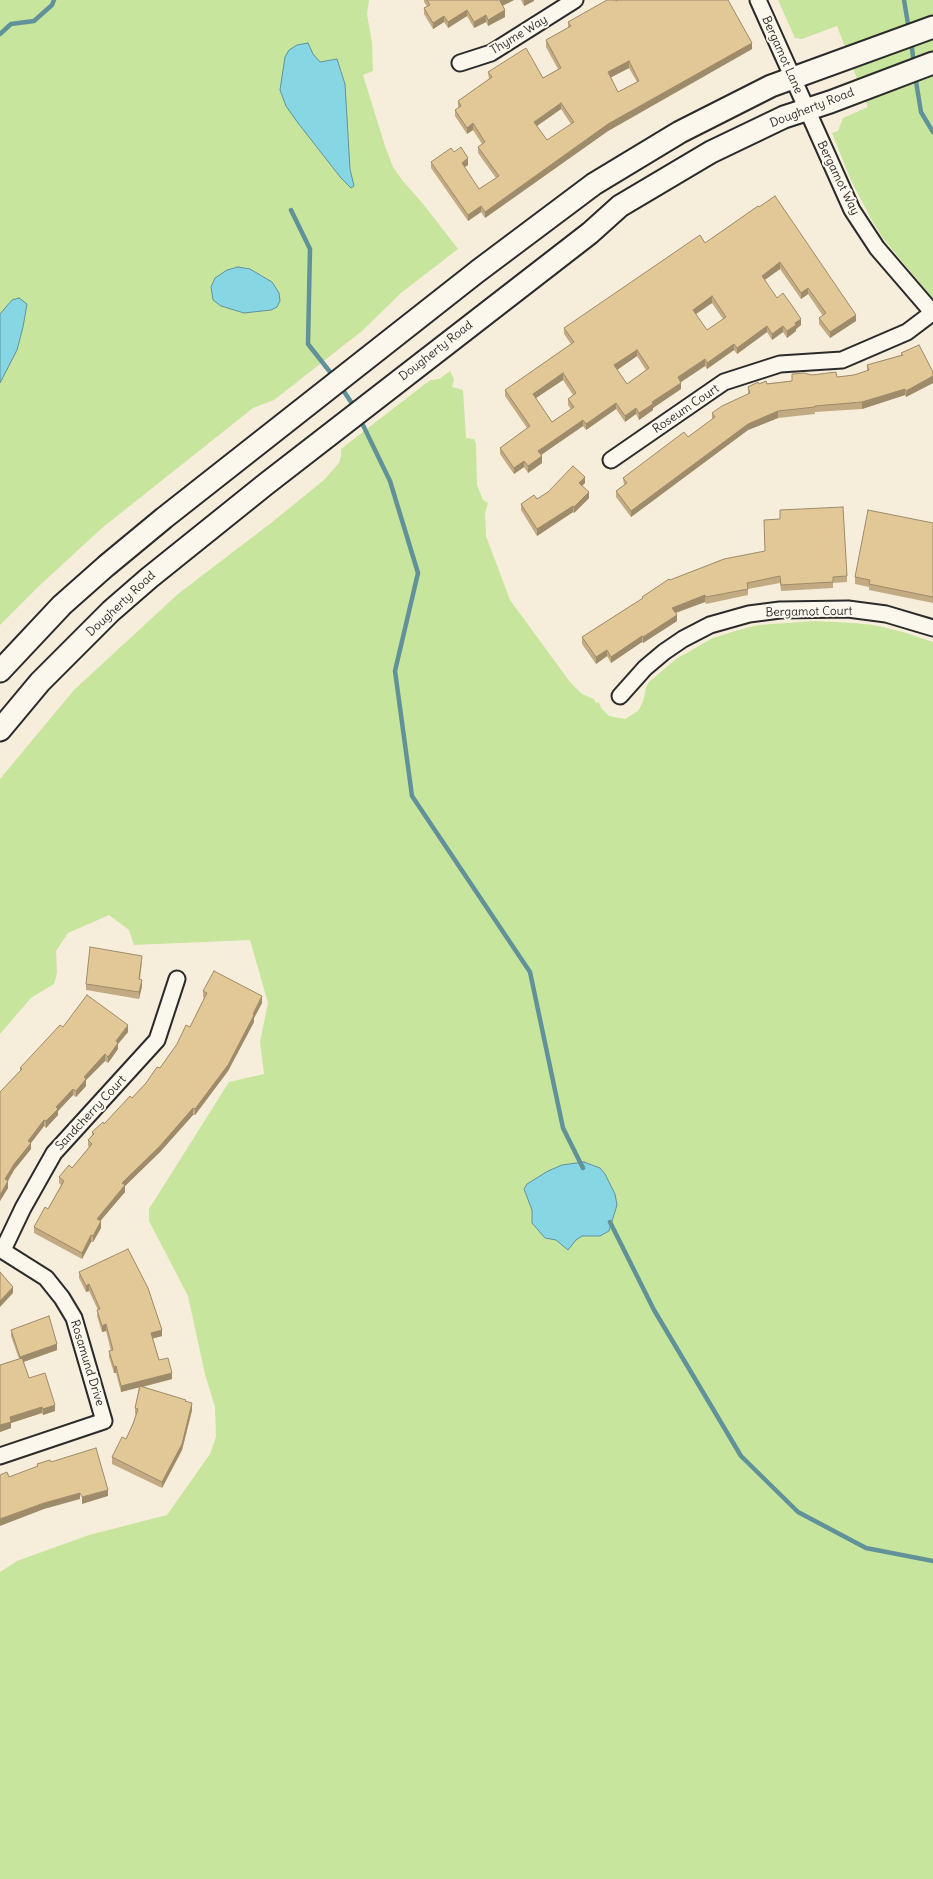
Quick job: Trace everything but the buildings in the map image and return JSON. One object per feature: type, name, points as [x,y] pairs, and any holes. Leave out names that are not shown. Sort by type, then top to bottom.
[{"type":"main road","points":[[0,671],[62,606],[106,566],[377,350],[513,244],[594,184],[680,132],[771,86],[848,56],[933,27]]},
{"type":"main road","name":"Dougherty Road","points":[[0,730],[40,682],[111,611],[187,546],[590,233],[620,206],[711,152],[784,117],[933,63]]},
{"type":"street","name":"Thyme Way","points":[[460,64],[491,53],[575,0]]},
{"type":"street","name":"Bergamot Lane","points":[[758,0],[807,110]]},
{"type":"street","name":"Bergamot Way","points":[[807,110],[852,210],[877,248],[933,313]]},
{"type":"street","name":"Roseum Court","points":[[611,460],[724,382],[780,364],[842,360],[907,332],[933,313]]},
{"type":"street","name":"Bergamot Court","points":[[620,696],[646,668],[682,639],[710,625],[748,614],[780,610],[848,609],[886,614],[933,628]]},
{"type":"street","name":"Sandcherry Court","points":[[2,1250],[54,1153],[157,1040],[177,979]]},
{"type":"street","name":"Rosamund Drive","points":[[0,1456],[104,1421],[77,1326],[66,1304],[46,1278],[2,1250]]},
{"type":"green space","points":[[0,0],[369,0],[367,14],[372,43],[373,71],[363,75],[385,146],[393,167],[402,180],[458,249],[401,293],[362,331],[274,400],[253,408],[102,528],[0,625]]},
{"type":"green space","points":[[778,0],[933,0],[933,299],[882,237],[850,178],[832,133],[838,131],[843,118],[868,107],[837,26],[802,39],[795,38]]},
{"type":"green space","points":[[450,371],[454,379],[452,387],[463,390],[466,438],[474,439],[476,444],[477,485],[483,500],[488,503],[485,513],[486,536],[510,600],[570,682],[582,694],[594,699],[596,703],[599,702],[601,708],[609,716],[625,719],[638,711],[649,682],[676,659],[713,638],[758,625],[815,621],[874,625],[933,642],[933,1879],[0,1879],[0,1572],[17,1561],[89,1535],[167,1515],[210,1454],[216,1437],[215,1407],[205,1374],[188,1296],[149,1221],[149,1209],[229,1082],[264,1074],[260,1042],[268,1003],[250,940],[134,945],[129,930],[109,915],[68,933],[56,951],[57,973],[54,984],[31,998],[0,1034],[0,779],[74,690],[178,594],[324,480],[339,463],[341,449],[425,384],[431,380],[439,379]]},
{"type":"water","points":[[308,43],[313,54],[320,62],[337,59],[345,84],[350,169],[354,186],[351,188],[298,123],[286,106],[280,90],[285,57],[289,50],[297,45]]},
{"type":"water","points":[[238,267],[250,269],[272,282],[279,293],[280,301],[277,307],[271,310],[244,313],[221,306],[213,300],[211,287],[215,278],[227,270]]},
{"type":"water","points":[[19,298],[27,304],[23,327],[17,350],[0,383],[0,314],[12,300]]},
{"type":"water","points":[[584,1162],[600,1168],[605,1174],[615,1194],[617,1205],[609,1231],[600,1236],[582,1236],[568,1250],[556,1240],[545,1238],[532,1223],[532,1210],[524,1189],[527,1184],[548,1171],[562,1165]]},
{"type":"waterway","points":[[0,34],[11,24],[34,21],[52,5],[54,0]]},
{"type":"waterway","points":[[904,0],[909,30]]},
{"type":"waterway","points":[[911,40],[914,65]]},
{"type":"waterway","points":[[915,75],[921,112],[933,132]]},
{"type":"waterway","points":[[291,210],[310,249],[308,344],[334,377]]},
{"type":"waterway","points":[[341,387],[355,408]]},
{"type":"waterway","points":[[360,419],[390,481],[418,573],[395,671],[412,796],[530,972],[563,1128],[583,1168]]},
{"type":"waterway","points":[[610,1222],[654,1310],[741,1456],[798,1512],[866,1548],[933,1561]]}]
